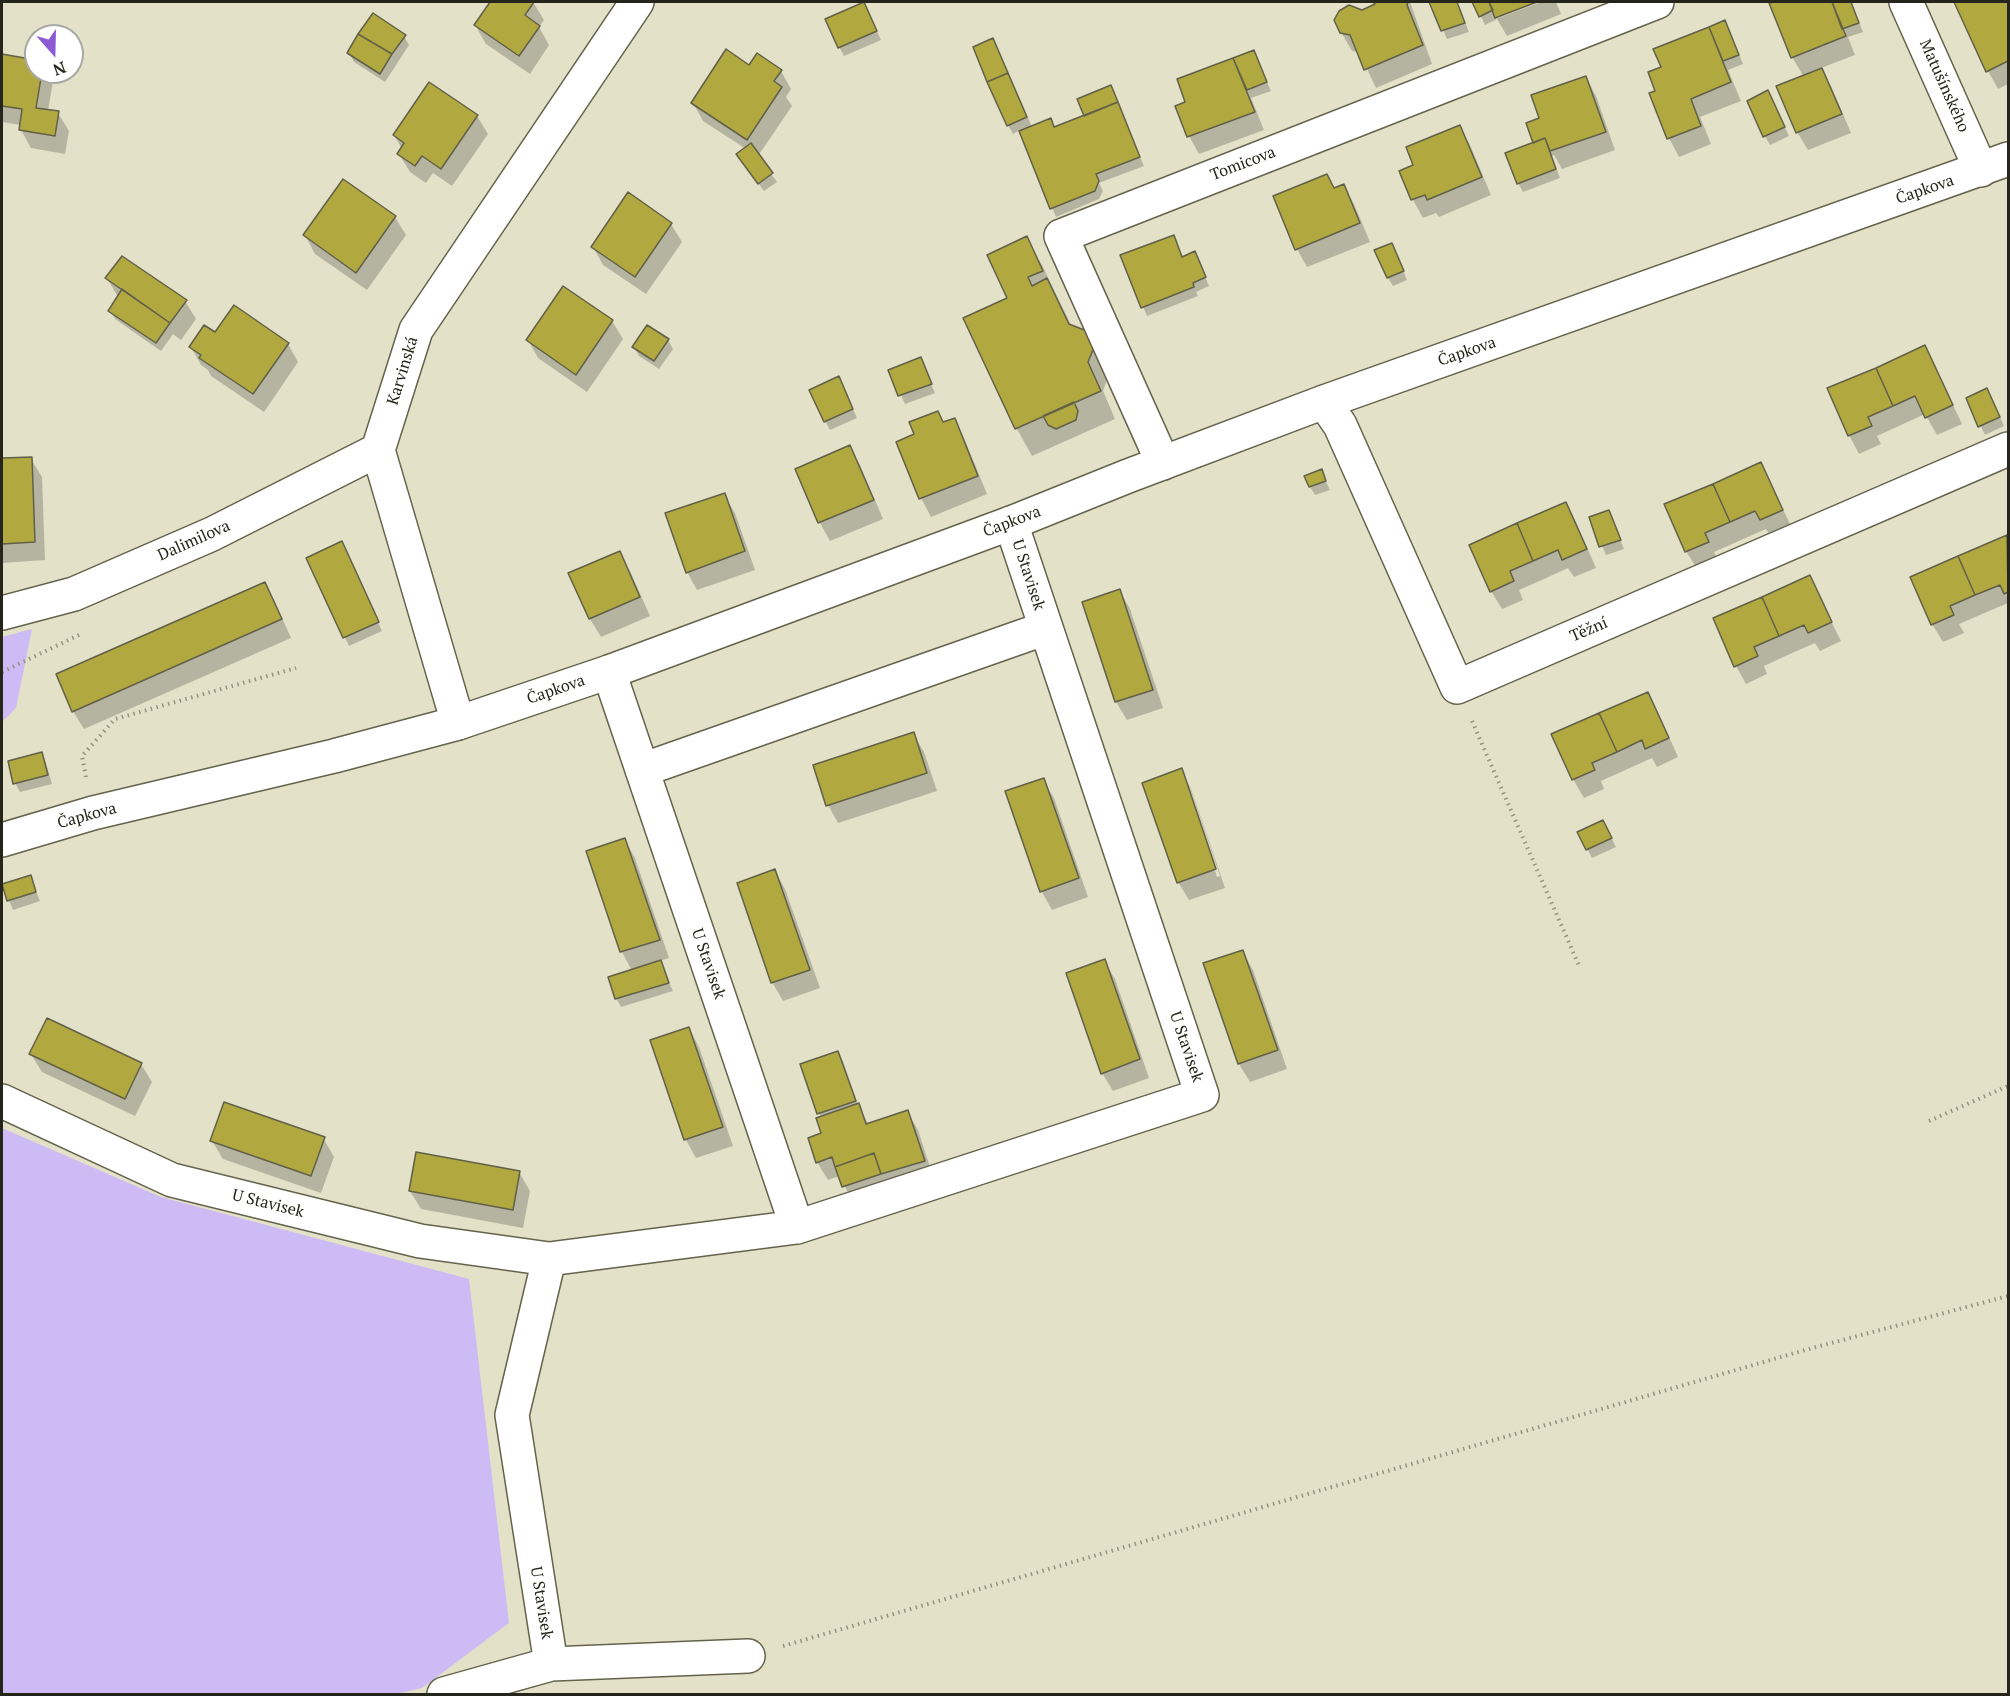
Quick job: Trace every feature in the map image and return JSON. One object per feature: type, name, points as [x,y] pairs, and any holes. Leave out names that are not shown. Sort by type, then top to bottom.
[{"type":"street","name":"Karvinská","points":[[378,450],[416,330],[638,2]]},
{"type":"street","name":"Tomicova","points":[[1163,463],[1061,236],[1658,2]]},
{"type":"street","name":"Matušínského","points":[[1906,2],[1995,165]]},
{"type":"street","name":"Čapkova","points":[[2,840],[93,813],[334,756],[458,723],[609,672],[1011,523],[1324,402],[1995,165]]},
{"type":"street","points":[[1324,402],[1340,425],[1457,687]]},
{"type":"street","name":"Těžní","points":[[1457,687],[2008,448]]},
{"type":"street","name":"Dalimilova","points":[[2,613],[74,594],[202,539],[378,450]]},
{"type":"street","points":[[378,450],[458,723]]},
{"type":"street","name":"U Stavisek","points":[[2,1101],[172,1180],[420,1241],[549,1259],[797,1227],[1202,1095],[1011,523]]},
{"type":"street","name":"U Stavisek","points":[[642,770],[1046,628]]},
{"type":"street","name":"U Stavisek","points":[[609,672],[797,1227]]},
{"type":"street","name":"U Stavisek","points":[[549,1259],[512,1414],[551,1664]]},
{"type":"street","points":[[444,1695],[551,1664],[748,1656]]},
{"type":"path","points":[[93,813],[82,756],[115,718],[296,668]]},
{"type":"path","points":[[1457,687],[1580,968]]},
{"type":"path","points":[[1929,1121],[2008,1086]]},
{"type":"path","points":[[748,1656],[1805,1350],[2008,1296]]},
{"type":"shaded area","points":[[32,629],[16,708],[2,722],[2,637]]},
{"type":"shaded area","points":[[2,1128],[161,1197],[469,1279],[509,1623],[422,1688],[396,1694],[2,1694]]},
{"type":"building","points":[[490,2],[534,2],[525,15],[540,26],[519,56],[474,25]]},
{"type":"building","points":[[864,2],[877,31],[838,48],[825,19]]},
{"type":"building","points":[[1373,2],[1408,2],[1407,5],[1423,45],[1364,70],[1350,35],[1340,33],[1334,20],[1339,11],[1349,5],[1362,10],[1375,4]]},
{"type":"building","points":[[1429,2],[1457,2],[1465,23],[1441,31]]},
{"type":"building","points":[[1472,2],[1489,2],[1493,10],[1479,17]]},
{"type":"building","points":[[1489,2],[1537,2],[1495,18]]},
{"type":"building","points":[[1832,2],[1846,36],[1791,58],[1769,3]]},
{"type":"building","points":[[1832,2],[1851,2],[1859,23],[1842,29]]},
{"type":"building","points":[[1954,2],[2008,2],[2008,61],[1986,72]]},
{"type":"building","points":[[373,13],[406,35],[392,54],[358,34]]},
{"type":"building","points":[[1725,20],[1739,55],[1723,61],[1709,27]]},
{"type":"building","points":[[1709,27],[1731,82],[1691,99],[1701,126],[1667,139],[1649,93],[1655,91],[1648,72],[1661,67],[1653,49]]},
{"type":"building","points":[[358,34],[392,54],[380,74],[347,53]]},
{"type":"building","points":[[993,38],[1008,73],[987,82],[973,47]]},
{"type":"building","points":[[726,49],[749,65],[757,53],[782,70],[774,81],[782,87],[747,140],[691,103]]},
{"type":"building","points":[[1254,50],[1267,82],[1247,90],[1233,58]]},
{"type":"building","points":[[2,54],[24,58],[24,84],[40,84],[36,108],[59,111],[55,136],[19,130],[22,109],[2,106]]},
{"type":"building","points":[[1233,58],[1255,112],[1187,137],[1175,106],[1185,102],[1177,79]]},
{"type":"building","points":[[1822,68],[1842,114],[1796,133],[1776,86]]},
{"type":"building","points":[[1008,73],[1027,117],[1007,126],[987,82]]},
{"type":"building","points":[[1586,76],[1606,132],[1550,151],[1545,138],[1533,143],[1526,123],[1539,118],[1531,95]]},
{"type":"building","points":[[429,82],[478,115],[441,169],[422,156],[415,166],[397,154],[404,143],[393,135]]},
{"type":"building","points":[[1111,85],[1118,102],[1084,116],[1077,99]]},
{"type":"building","points":[[1768,90],[1785,127],[1763,137],[1747,101]]},
{"type":"building","points":[[1118,102],[1140,157],[1096,174],[1099,181],[1095,191],[1050,209],[1019,131],[1051,118],[1054,127]]},
{"type":"building","points":[[1460,125],[1482,177],[1427,200],[1425,195],[1411,200],[1399,171],[1413,165],[1406,147]]},
{"type":"building","points":[[1545,138],[1556,169],[1517,184],[1505,153]]},
{"type":"building","points":[[751,143],[773,173],[758,184],[736,154]]},
{"type":"building","points":[[1327,174],[1334,188],[1344,184],[1360,223],[1295,250],[1273,196]]},
{"type":"building","points":[[343,179],[396,216],[356,273],[303,235]]},
{"type":"building","points":[[628,192],[672,223],[635,277],[591,247]]},
{"type":"building","points":[[1174,235],[1182,257],[1195,251],[1206,277],[1193,283],[1194,287],[1141,308],[1120,255]]},
{"type":"building","points":[[1027,236],[1043,271],[1028,277],[1032,286],[1047,278],[1069,324],[1087,331],[1095,345],[1088,362],[1101,391],[1015,429],[963,318],[1007,298],[987,255]]},
{"type":"building","points":[[1392,243],[1404,271],[1387,278],[1374,250]]},
{"type":"building","points":[[122,256],[187,300],[170,323],[105,278]]},
{"type":"building","points":[[563,286],[613,320],[576,375],[526,340]]},
{"type":"building","points":[[122,289],[170,323],[156,343],[108,311]]},
{"type":"building","points":[[234,305],[289,343],[253,394],[199,358],[201,355],[189,347],[204,325],[215,332]]},
{"type":"building","points":[[647,325],[669,339],[654,361],[632,347]]},
{"type":"building","points":[[1925,345],[1953,405],[1925,418],[1915,396],[1893,406],[1876,368]]},
{"type":"building","points":[[921,357],[932,384],[898,396],[888,370]]},
{"type":"building","points":[[1876,368],[1893,406],[1868,417],[1872,426],[1848,436],[1827,388]]},
{"type":"building","points":[[839,376],[853,409],[824,422],[809,390]]},
{"type":"building","points":[[1987,388],[2000,417],[1978,427],[1966,398]]},
{"type":"building","points":[[1074,402],[1078,411],[1076,420],[1056,429],[1048,425],[1043,416]]},
{"type":"building","points":[[938,411],[943,422],[955,418],[978,476],[919,499],[896,442],[914,434],[909,422]]},
{"type":"building","points":[[850,445],[874,500],[818,523],[795,469]]},
{"type":"building","points":[[32,457],[35,542],[2,544],[2,458]]},
{"type":"building","points":[[1761,462],[1783,510],[1760,520],[1755,511],[1730,522],[1713,484]]},
{"type":"building","points":[[1322,469],[1326,481],[1309,487],[1304,476]]},
{"type":"building","points":[[1713,484],[1730,522],[1705,533],[1709,542],[1685,552],[1664,504]]},
{"type":"building","points":[[725,493],[745,551],[686,573],[665,513]]},
{"type":"building","points":[[1566,502],[1587,549],[1562,560],[1558,550],[1533,561],[1517,523]]},
{"type":"building","points":[[1609,510],[1621,540],[1599,547],[1589,517]]},
{"type":"building","points":[[1517,523],[1533,561],[1510,571],[1514,581],[1490,592],[1469,545]]},
{"type":"building","points":[[2007,535],[2008,592],[2004,594],[2000,585],[1975,595],[1958,556]]},
{"type":"building","points":[[342,541],[379,622],[343,638],[306,558]]},
{"type":"building","points":[[620,551],[640,597],[589,619],[568,573]]},
{"type":"building","points":[[1958,556],[1975,595],[1950,606],[1954,615],[1931,625],[1910,577]]},
{"type":"building","points":[[1810,575],[1832,622],[1808,633],[1804,625],[1779,636],[1762,597]]},
{"type":"building","points":[[265,582],[282,619],[72,712],[56,674]]},
{"type":"building","points":[[1120,589],[1153,690],[1115,702],[1082,602]]},
{"type":"building","points":[[1762,597],[1779,636],[1754,647],[1758,656],[1734,667],[1713,618]]},
{"type":"building","points":[[1648,692],[1669,738],[1645,749],[1642,740],[1617,752],[1599,713]]},
{"type":"building","points":[[1599,713],[1617,752],[1592,763],[1595,770],[1572,780],[1551,734]]},
{"type":"building","points":[[914,732],[927,773],[826,806],[813,765]]},
{"type":"building","points":[[42,752],[48,775],[13,784],[8,761]]},
{"type":"building","points":[[1182,768],[1216,869],[1177,883],[1142,783]]},
{"type":"building","points":[[1044,778],[1079,878],[1040,892],[1005,791]]},
{"type":"building","points":[[1603,820],[1612,838],[1586,850],[1577,832]]},
{"type":"building","points":[[625,838],[660,940],[620,952],[586,851]]},
{"type":"building","points":[[775,869],[810,970],[771,983],[737,883]]},
{"type":"building","points":[[31,875],[36,892],[7,901],[2,884]]},
{"type":"building","points":[[1243,950],[1278,1050],[1238,1064],[1203,963]]},
{"type":"building","points":[[1105,959],[1140,1059],[1101,1074],[1066,973]]},
{"type":"building","points":[[661,960],[669,983],[615,999],[608,977]]},
{"type":"building","points":[[47,1018],[142,1063],[125,1099],[29,1054]]},
{"type":"building","points":[[689,1027],[723,1127],[684,1140],[650,1040]]},
{"type":"building","points":[[838,1051],[856,1101],[817,1114],[800,1064]]},
{"type":"building","points":[[224,1102],[325,1137],[311,1176],[210,1141]]},
{"type":"building","points":[[859,1103],[866,1124],[908,1110],[925,1161],[881,1174],[874,1153],[835,1167],[832,1157],[816,1163],[808,1138],[821,1133],[816,1118]]},
{"type":"building","points":[[416,1152],[520,1171],[513,1210],[409,1191]]},
{"type":"building","points":[[874,1153],[881,1174],[842,1187],[835,1167]]}]
